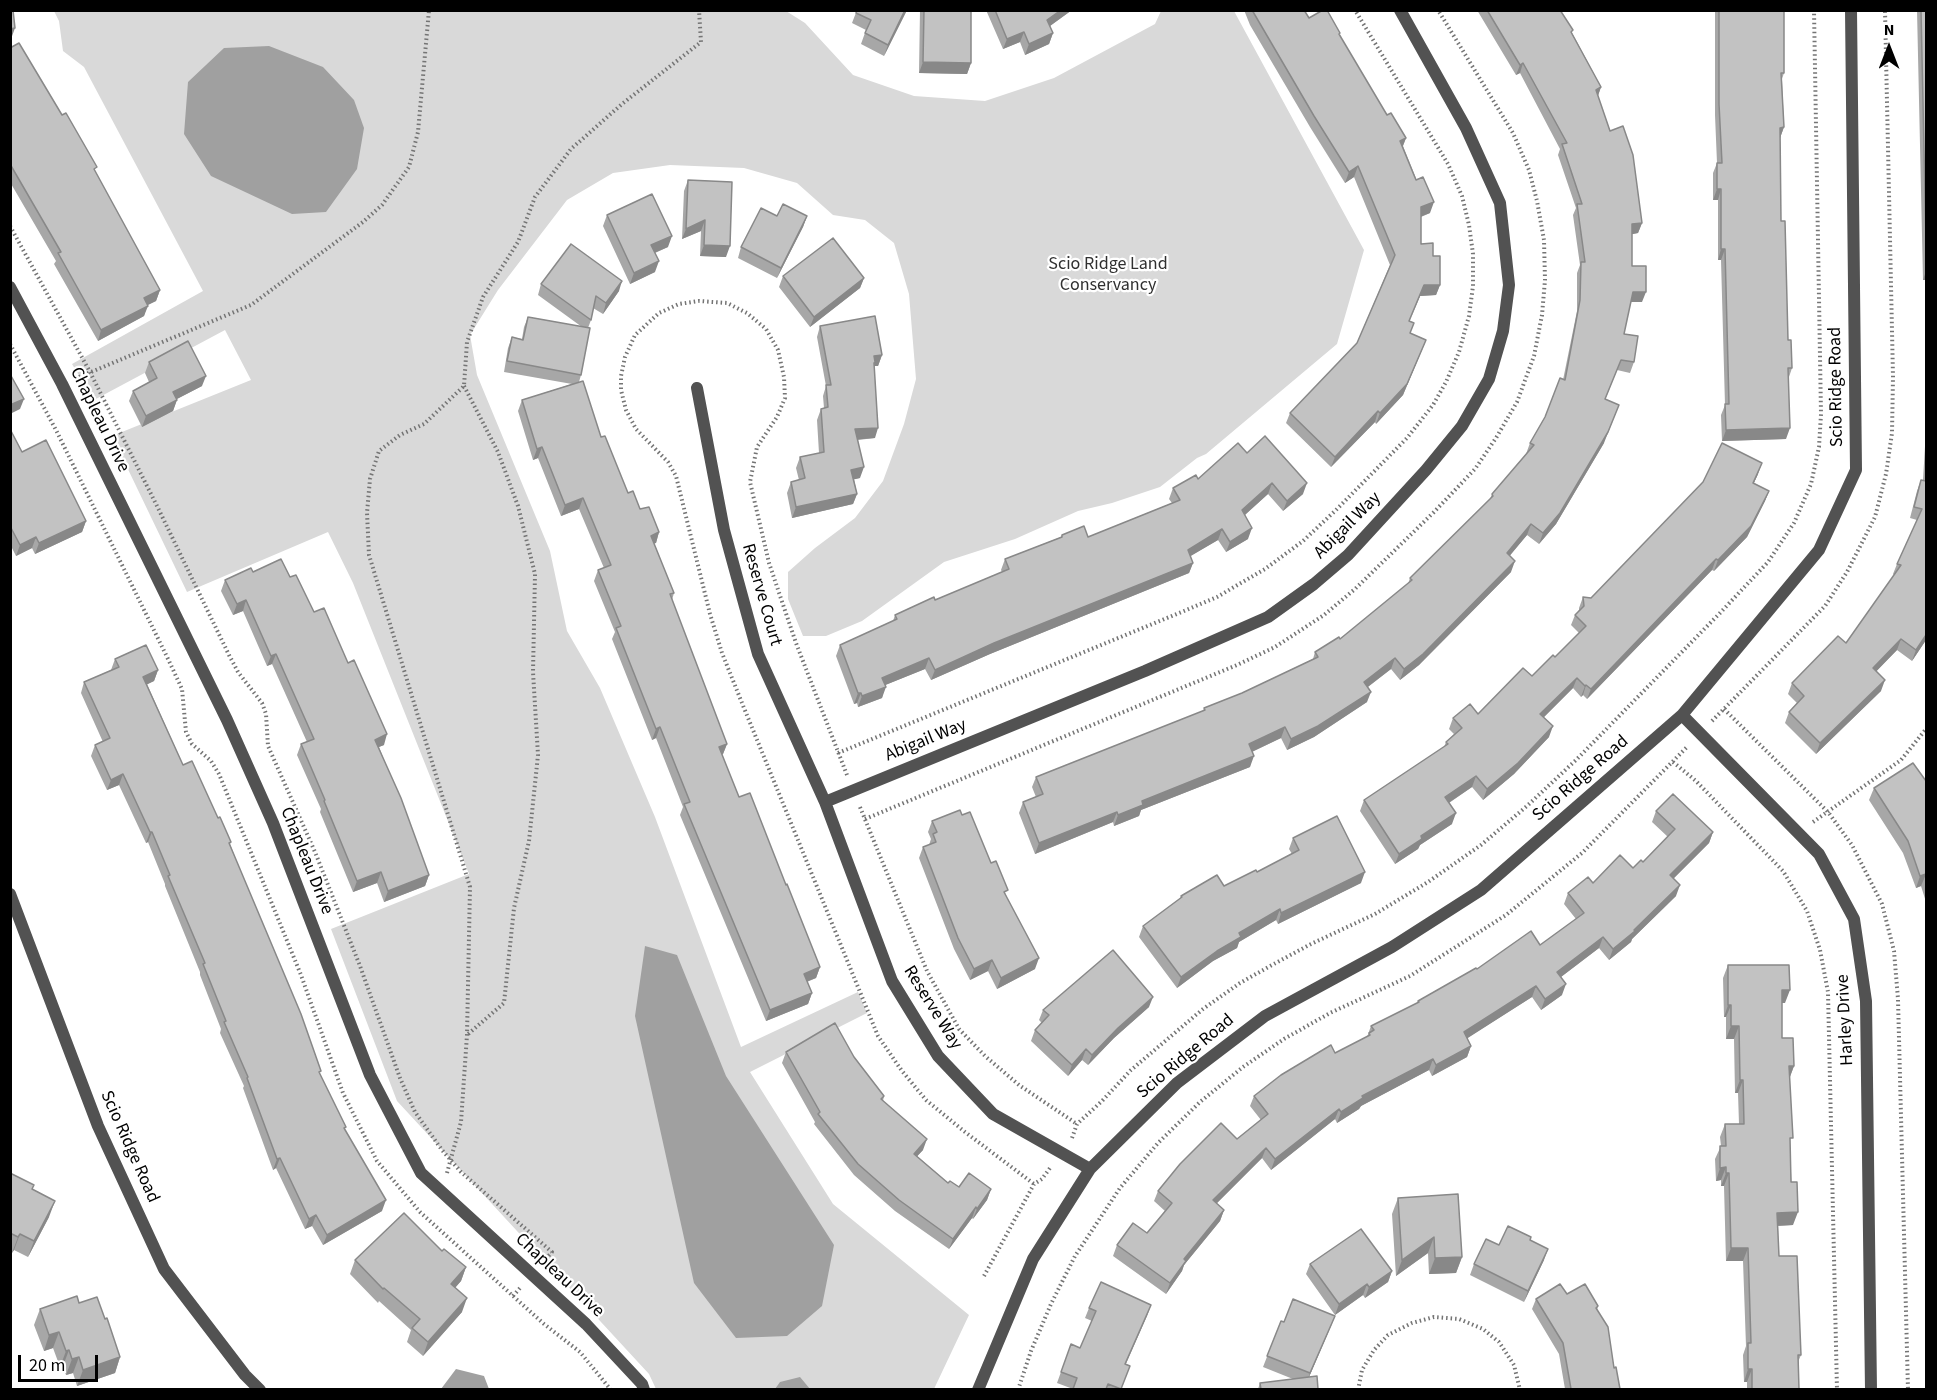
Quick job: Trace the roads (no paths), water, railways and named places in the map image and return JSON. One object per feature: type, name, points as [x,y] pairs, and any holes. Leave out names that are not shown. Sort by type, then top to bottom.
[{"type":"street","name":"Abigail Way","points":[[825,802],[1145,671],[1268,617],[1314,584],[1347,555],[1426,470],[1462,426],[1489,379],[1503,331],[1509,285],[1500,203],[1466,128],[1400,10]]},
{"type":"street","name":"Scio Ridge Road","points":[[978,1389],[1033,1259],[1090,1169],[1177,1083],[1265,1016],[1392,947],[1481,890],[1682,715],[1819,550],[1856,470],[1851,10]]},
{"type":"street","name":"Chapleau Drive","points":[[10,286],[62,384],[232,731],[273,824],[370,1075],[421,1173],[586,1324],[642,1384],[644,1389]]},
{"type":"street","name":"Reserve Court","points":[[697,388],[724,530],[759,654],[825,802]]},
{"type":"street","name":"Harley Drive","points":[[1682,715],[1819,854],[1854,919],[1866,1001],[1871,1389]]},
{"type":"street","name":"Reserve Way","points":[[825,802],[892,981],[938,1056],[993,1114],[1090,1169]]},
{"type":"street","name":"Scio Ridge Road","points":[[10,894],[98,1126],[164,1269],[245,1375],[260,1389]]},
{"type":"park label","name":"Scio Ridge Land Conservancy","points":[[1108,275]]}]
